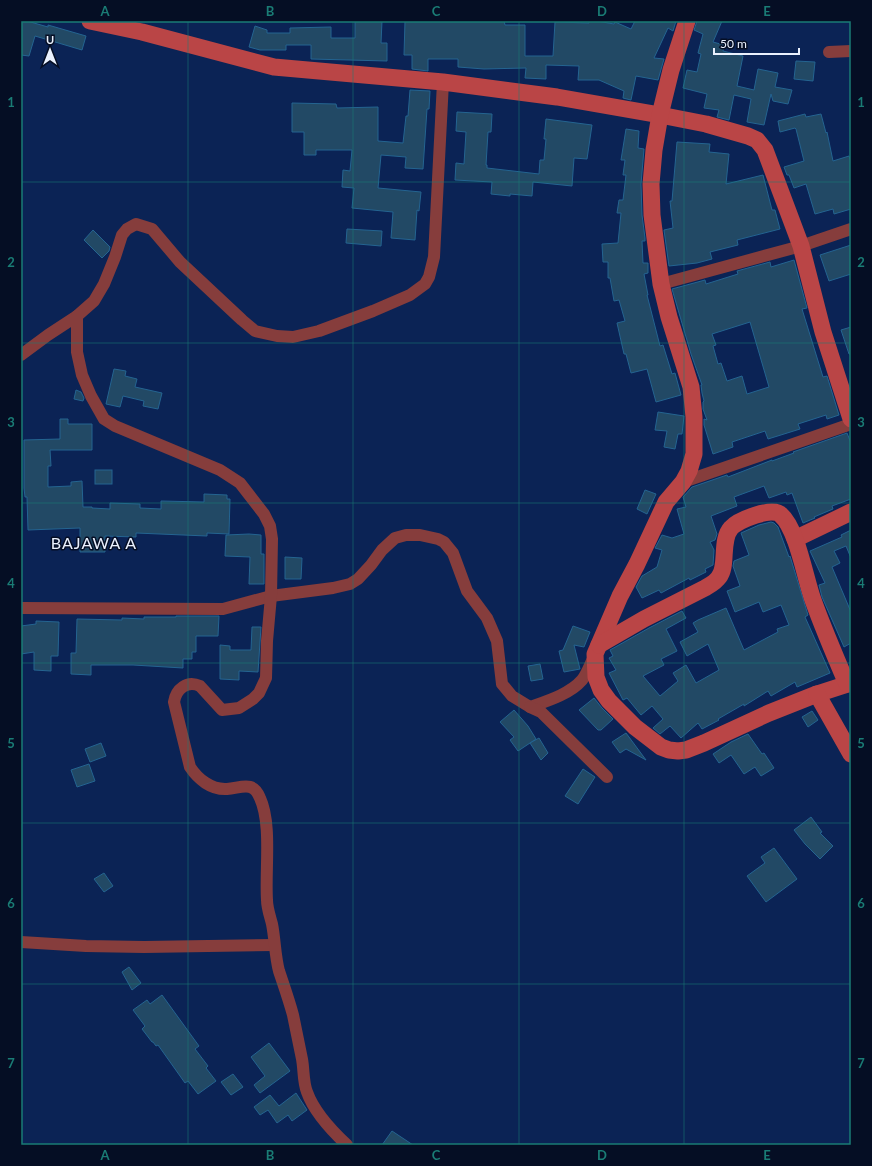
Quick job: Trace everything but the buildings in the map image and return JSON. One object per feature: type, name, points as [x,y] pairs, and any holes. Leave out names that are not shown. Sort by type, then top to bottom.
[{"type":"street","points":[[90,21],[142,32],[274,67],[443,82],[557,97],[660,115],[733,131],[757,140],[765,150],[801,246],[823,332],[851,420]]},
{"type":"street","points":[[530,707],[551,700],[583,679],[620,596],[637,564],[661,512],[671,494],[682,482],[689,471],[694,454],[694,404],[691,387],[668,317],[661,284],[652,215],[651,184],[654,150],[660,115],[673,64],[687,21]]},
{"type":"street","points":[[829,52],[851,51]]},
{"type":"street","points":[[21,355],[48,335],[78,316],[94,301],[104,284],[122,235],[127,229],[136,224],[152,229],[160,236],[180,262],[255,331],[277,336],[293,337],[319,331],[373,311],[410,295],[425,284],[429,277],[434,257],[443,82]]},
{"type":"street","points":[[661,284],[801,246],[851,229]]},
{"type":"street","points":[[78,316],[77,352],[82,375],[91,396],[104,419],[122,429],[220,470],[240,483],[253,498],[270,526],[272,539],[271,596],[267,641],[266,678],[262,689],[253,699],[240,708],[222,710],[200,686],[195,684],[185,686],[179,690],[174,702],[190,767],[194,774],[208,785],[217,788],[227,789],[244,786],[251,788],[257,791],[264,807],[267,841],[267,902],[279,971],[293,1015],[302,1060],[306,1092],[314,1107],[347,1145]]},
{"type":"street","points":[[682,482],[851,424]]},
{"type":"street","points":[[774,511],[783,517],[795,539],[813,600],[829,642],[849,683],[769,713],[692,748],[678,751],[669,750],[662,747],[635,727],[609,701],[601,690],[596,677],[597,650],[644,619],[714,582],[720,576],[722,571],[726,538],[731,528],[736,524],[766,512],[774,511]]},
{"type":"street","points":[[795,539],[851,512]]},
{"type":"street","points":[[21,608],[223,609],[271,596],[333,588],[350,584],[358,579],[382,550],[395,538],[413,534],[438,539],[444,542],[453,553],[467,591],[487,618],[497,641],[502,684],[512,696],[541,712],[606,777]]},
{"type":"street","points":[[817,694],[851,754]]},
{"type":"street","points":[[21,942],[86,946],[144,947],[274,946]]},
{"type":"district","name":"BAJAWA A","points":[[94,542]]}]
